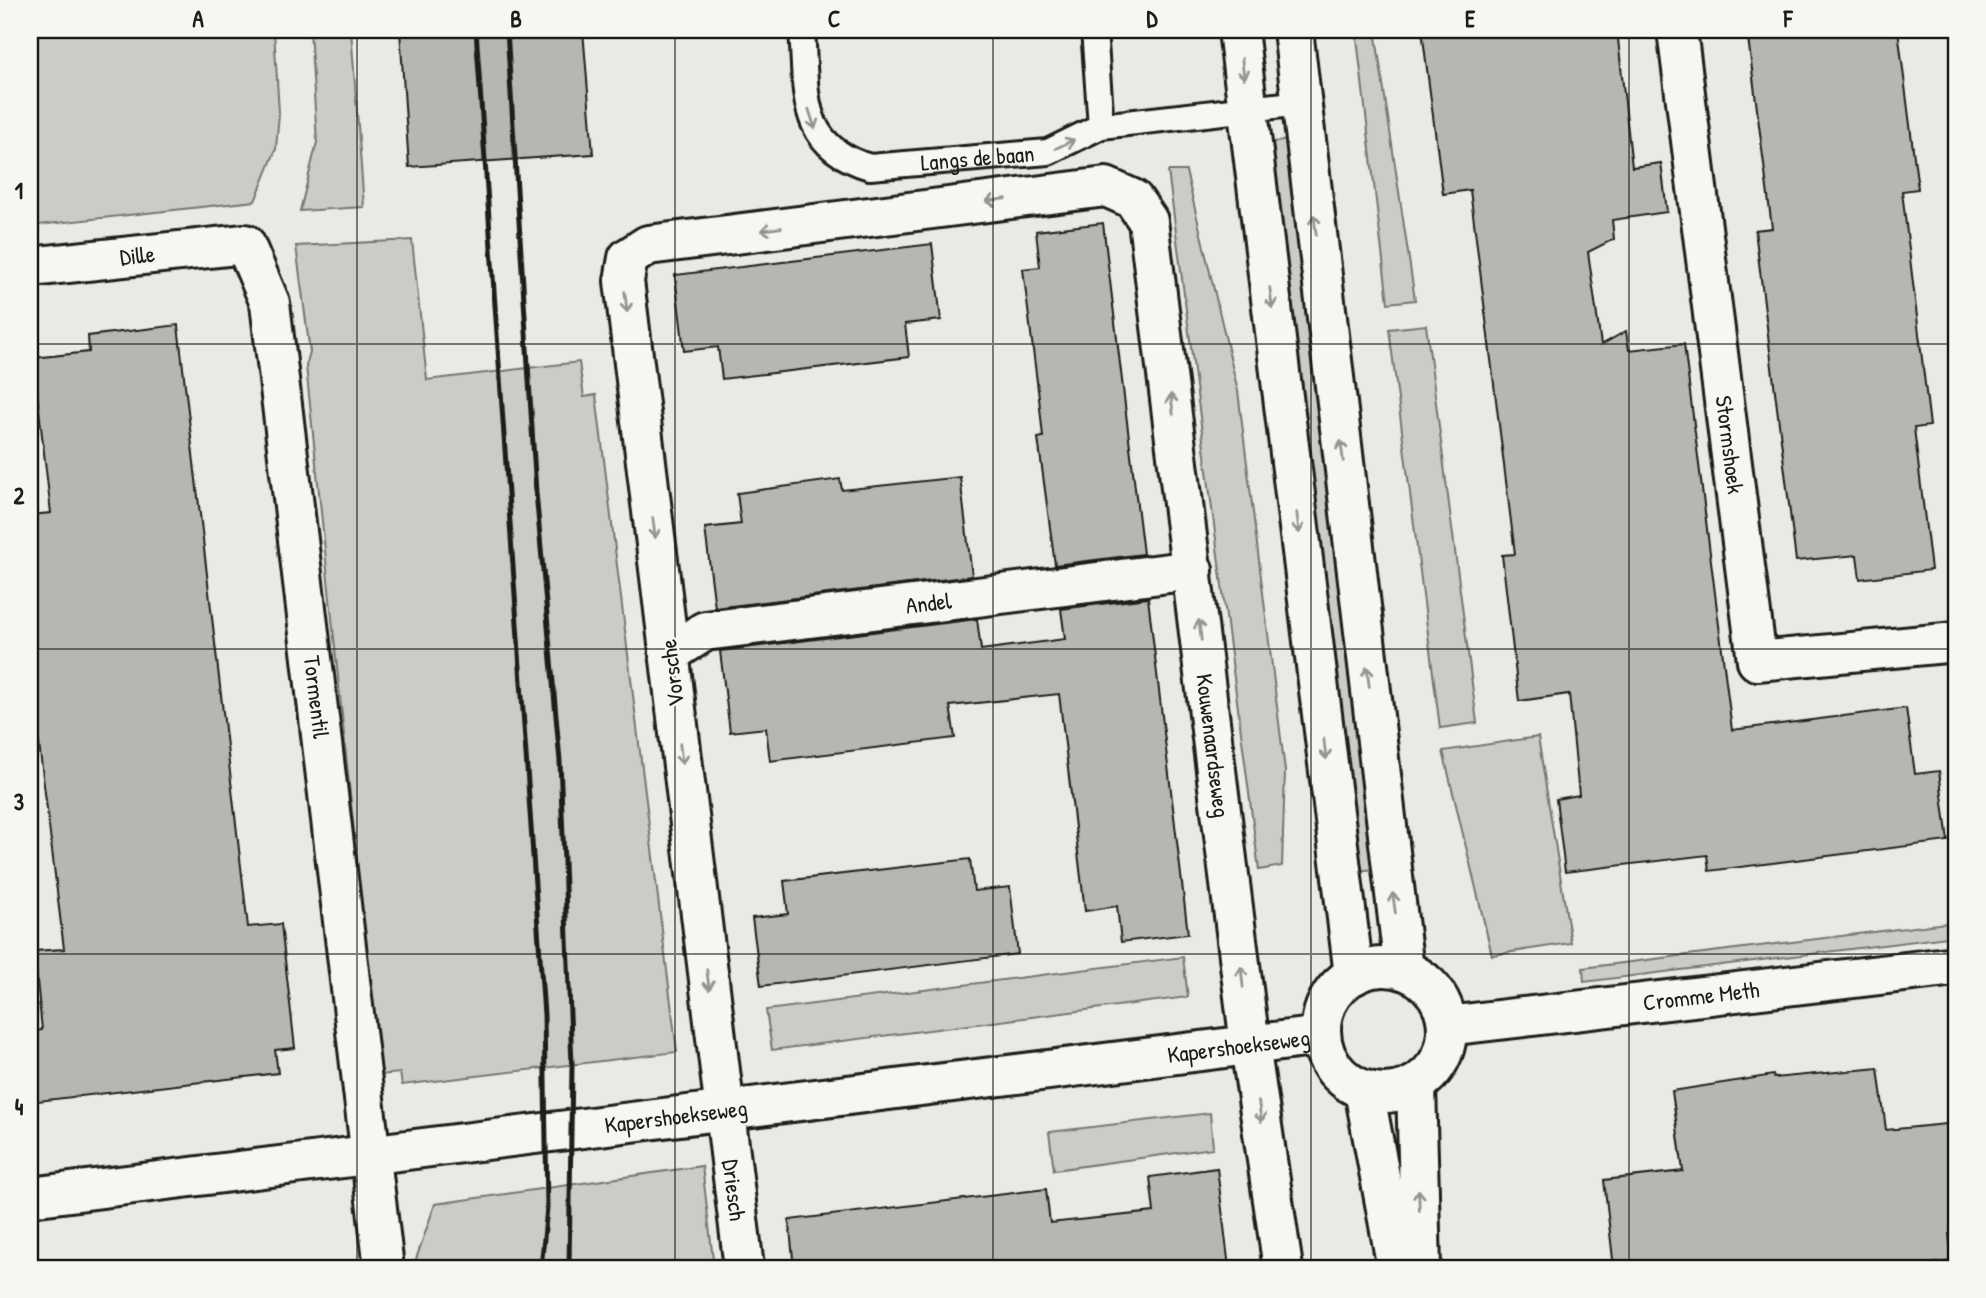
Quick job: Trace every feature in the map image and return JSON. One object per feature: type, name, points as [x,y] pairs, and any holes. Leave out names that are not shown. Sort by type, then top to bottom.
[{"type":"street","points":[[1238,30],[1354,975]]},
{"type":"street","points":[[1293,30],[1404,970]]},
{"type":"street","name":"Stormshoek","points":[[1677,30],[1757,662],[1956,642]]},
{"type":"street","name":"Langs de baan","points":[[648,245],[1106,187],[1133,199],[1148,221]]},
{"type":"street","name":"Kouwenaardseweg","points":[[1148,221],[1250,1045],[1283,1268]]},
{"type":"street","name":"Dille","points":[[30,267],[245,244]]},
{"type":"street","name":"Tormentil","points":[[245,244],[270,303],[384,1268]]},
{"type":"street","name":"Vorsche","points":[[648,245],[628,258],[624,282],[724,1111]]},
{"type":"street","name":"Andel","points":[[669,654],[705,631],[1193,570]]},
{"type":"street","name":"Cromme Meth","points":[[1447,1027],[1956,966]]},
{"type":"street","points":[[1370,968],[1404,970],[1430,987],[1439,1000],[1447,1027],[1441,1058],[1430,1073],[1416,1085],[1399,1091],[1364,1090],[1339,1076],[1330,1064],[1321,1036],[1325,1007],[1337,989],[1354,975],[1370,968]]},
{"type":"street","name":"Kapershoekseweg","points":[[30,1198],[1321,1036]]},
{"type":"street","points":[[1416,1085],[1421,1268]]},
{"type":"street","points":[[1364,1090],[1397,1268]]},
{"type":"street","name":"Driesch","points":[[724,1111],[744,1268]]},
{"type":"lane","name":"Langs de baan","points":[[802,30],[809,119],[819,136],[856,163],[870,167],[1048,152],[1101,126],[1248,108]]},
{"type":"lane","points":[[1094,30],[1101,126]]},
{"type":"lane","points":[[1248,108],[1301,103]]},
{"type":"shaded area","points":[[30,30],[274,30],[279,113],[276,149],[255,201],[30,226]]},
{"type":"shaded area","points":[[310,30],[351,30],[364,207],[300,211],[317,142]]},
{"type":"shaded area","points":[[1356,30],[1375,30],[1415,300],[1388,303]]},
{"type":"shaded area","points":[[1288,140],[1376,869],[1355,871],[1267,143]]},
{"type":"shaded area","points":[[1168,171],[1186,171],[1238,391],[1285,771],[1282,866],[1259,870]]},
{"type":"shaded area","points":[[412,240],[427,380],[579,362],[584,397],[596,395],[677,1052],[402,1085],[400,1073],[379,1075],[306,366],[310,352],[296,246]]},
{"type":"shaded area","points":[[1426,325],[1477,723],[1440,728],[1389,329]]},
{"type":"shaded area","points":[[1538,737],[1571,943],[1492,955],[1443,751]]},
{"type":"shaded area","points":[[1954,922],[1956,936],[1584,982],[1583,968]]},
{"type":"shaded area","points":[[1183,957],[1188,997],[772,1050],[766,1010]]},
{"type":"shaded area","points":[[1210,1113],[1213,1148],[1054,1170],[1049,1132]]},
{"type":"shaded area","points":[[702,1166],[714,1268],[413,1268],[435,1204]]},
{"type":"building","points":[[400,30],[583,30],[593,154],[409,167]]},
{"type":"building","points":[[1422,30],[1617,30],[1632,167],[1661,163],[1667,212],[1612,220],[1614,239],[1588,252],[1601,345],[1626,331],[1629,350],[1684,344],[1732,730],[1906,708],[1915,774],[1939,771],[1948,841],[1709,871],[1707,855],[1565,872],[1556,799],[1579,795],[1569,694],[1519,701],[1502,555],[1515,554],[1470,190],[1443,194]]},
{"type":"building","points":[[1747,30],[1898,30],[1918,189],[1902,191],[1930,426],[1914,428],[1931,570],[1860,579],[1857,555],[1796,561],[1755,230],[1772,228]]},
{"type":"building","points":[[1103,223],[1143,554],[1055,565],[1038,438],[1043,437],[1023,269],[1040,267],[1036,231]]},
{"type":"building","points":[[932,244],[941,320],[905,324],[909,357],[722,379],[718,347],[684,351],[675,275]]},
{"type":"building","points":[[178,325],[248,927],[281,924],[295,1048],[275,1050],[278,1073],[30,1102],[30,1032],[42,1030],[34,951],[64,949],[30,670],[30,515],[51,513],[33,358],[89,352],[88,336]]},
{"type":"building","points":[[960,477],[972,576],[715,608],[705,528],[741,524],[737,493],[840,479],[842,490]]},
{"type":"building","points":[[1148,598],[1188,934],[1121,942],[1117,906],[1085,911],[1059,694],[950,706],[955,738],[770,761],[766,728],[730,732],[720,651],[977,619],[981,650],[1065,639],[1061,609]]},
{"type":"building","points":[[970,859],[974,891],[1010,887],[1018,954],[761,986],[752,918],[788,914],[784,881]]},
{"type":"building","points":[[1878,1068],[1886,1130],[1956,1123],[1956,1232],[1949,1234],[1952,1261],[1902,1268],[1614,1268],[1604,1180],[1683,1171],[1672,1091],[1773,1075],[1774,1078]]},
{"type":"building","points":[[1217,1168],[1229,1268],[794,1268],[789,1220],[1046,1189],[1050,1223],[1154,1212],[1150,1177]]},
{"type":"railway","points":[[476,30],[544,1015],[547,1208],[541,1268]]},
{"type":"railway","points":[[507,30],[536,492],[560,761],[572,1065],[569,1268]]}]
